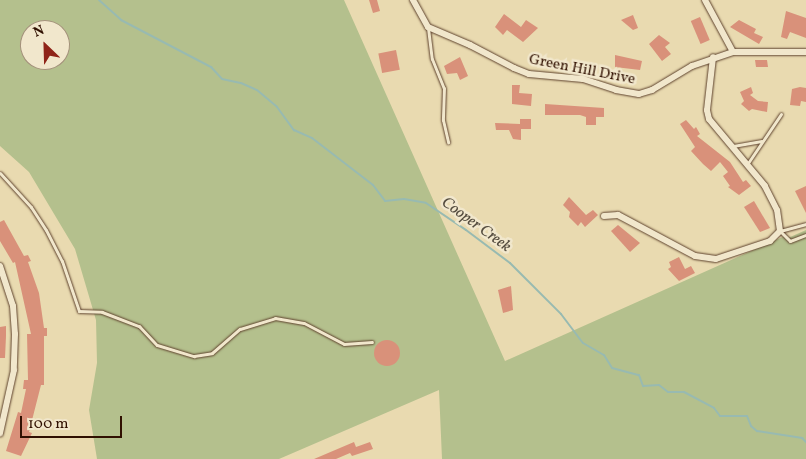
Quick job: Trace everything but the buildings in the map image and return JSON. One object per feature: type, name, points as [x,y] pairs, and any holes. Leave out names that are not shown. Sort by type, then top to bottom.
[{"type":"street","points":[[413,0],[428,27]]},
{"type":"street","points":[[705,0],[733,52]]},
{"type":"street","name":"Green Hill Drive","points":[[428,27],[529,74],[583,79],[616,90],[639,94],[652,90],[713,57],[733,52],[806,52]]},
{"type":"street","points":[[604,216],[618,215],[695,256],[716,259],[770,240],[780,231],[779,217],[769,194],[748,163],[715,128],[707,110],[713,57]]},
{"type":"street","points":[[0,267],[13,306],[15,334],[14,370],[0,433]]},
{"type":"lane","points":[[428,27],[432,59],[444,88],[443,120],[448,142]]},
{"type":"lane","points":[[748,163],[780,114]]},
{"type":"lane","points":[[733,146],[763,141]]},
{"type":"lane","points":[[0,173],[32,207],[46,230],[62,261],[79,310],[102,312],[139,326],[158,345],[194,356],[212,353],[240,329],[275,318],[304,323],[344,344],[372,342]]},
{"type":"lane","points":[[806,224],[780,231],[790,241],[806,235]]},
{"type":"green space","points":[[0,0],[344,0],[505,361],[787,235],[788,238],[806,230],[806,459],[442,459],[439,390],[279,459],[97,459],[89,410],[97,363],[96,320],[75,249],[29,172],[0,146]]},
{"type":"waterway","name":"Cooper Creek","points":[[99,0],[121,20],[211,67],[222,79],[241,83],[257,90],[277,107],[294,130],[312,138],[373,185],[385,201],[404,199],[426,203],[466,230],[510,263],[561,314],[583,343],[604,355],[612,368],[639,375],[643,386],[659,385],[668,392],[684,392],[714,408],[720,416],[747,416],[751,426],[757,431],[802,438],[806,442]]}]
